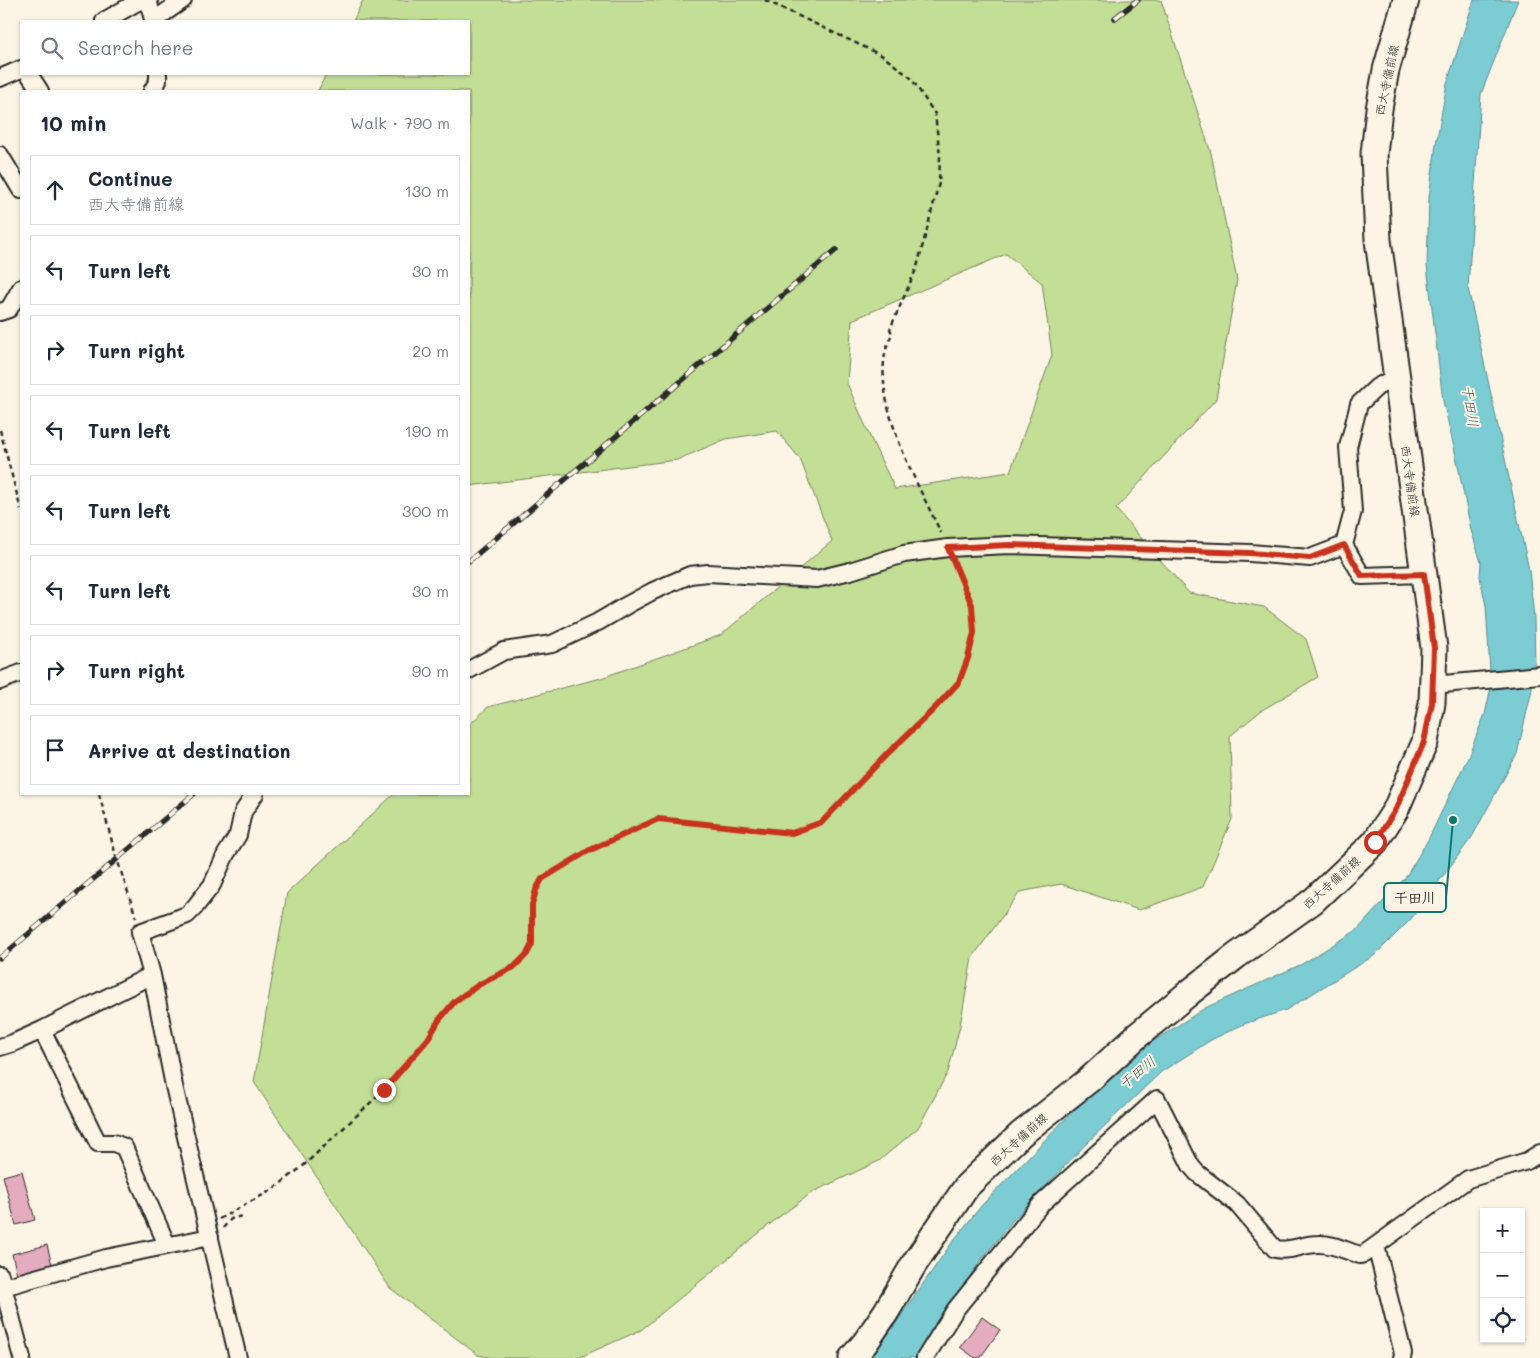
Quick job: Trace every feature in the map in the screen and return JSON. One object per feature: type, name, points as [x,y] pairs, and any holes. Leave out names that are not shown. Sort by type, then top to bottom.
[{"type":"main road","name":"西大寺備前線","points":[[852,1358],[865,1343],[886,1312],[914,1264],[967,1186],[1021,1134],[1088,1080],[1138,1035],[1236,956],[1313,901],[1375,842],[1396,809],[1424,742],[1432,703],[1434,648],[1378,240],[1374,154],[1386,70],[1406,0]]},
{"type":"street","points":[[154,20],[183,0]]},
{"type":"street","points":[[106,20],[139,1],[149,3],[153,20]]},
{"type":"street","points":[[0,78],[20,69]]},
{"type":"street","points":[[30,75],[39,90]]},
{"type":"street","points":[[153,90],[158,81],[158,75]]},
{"type":"street","points":[[0,155],[20,188]]},
{"type":"street","points":[[0,312],[9,309],[20,290]]},
{"type":"street","points":[[1396,377],[1377,387],[1359,404],[1348,447],[1353,511],[1344,545],[1362,576],[1424,574]]},
{"type":"street","points":[[470,669],[504,651],[552,644],[598,622],[652,591],[690,575],[708,573],[817,579],[904,554],[948,548],[1009,545],[1250,553],[1310,558],[1344,545]]},
{"type":"street","points":[[0,681],[20,673]]},
{"type":"street","points":[[1433,685],[1540,675]]},
{"type":"street","points":[[238,1358],[174,1086],[152,975],[140,932],[186,915],[194,908],[212,885],[226,854],[238,835],[243,812],[254,795]]},
{"type":"street","points":[[0,1047],[13,1044],[152,975]]},
{"type":"street","points":[[42,1030],[98,1143],[114,1143],[124,1147],[167,1246]]},
{"type":"street","points":[[925,1358],[955,1310],[1041,1204],[1157,1099],[1191,1166],[1197,1173],[1237,1204],[1275,1249],[1285,1251],[1317,1244],[1331,1245],[1360,1255],[1364,1254],[1468,1179],[1527,1161],[1540,1153]]},
{"type":"street","points":[[22,1358],[1,1283],[106,1258],[167,1246],[208,1231]]},
{"type":"street","points":[[1376,1246],[1403,1353],[1402,1358]]},
{"type":"path","points":[[208,1231],[272,1190],[302,1167],[384,1090],[428,1039],[439,1020],[455,1001],[480,984],[514,967],[527,954],[532,944],[532,905],[536,890],[542,879],[588,851],[658,819],[792,833],[822,822],[959,682],[968,658],[974,633],[972,605],[899,442],[890,417],[884,384],[885,354],[892,332],[890,330],[917,267],[939,183],[940,156],[935,114],[911,78],[883,56],[765,0]]},
{"type":"path","points":[[0,430],[20,506]]},
{"type":"path","points":[[100,795],[116,856],[140,932]]},
{"type":"path","points":[[208,1231],[220,1232],[231,1219],[245,1215]]},
{"type":"green space","points":[[363,0],[1161,0],[1211,153],[1237,280],[1216,399],[1116,509],[1189,593],[1264,607],[1306,639],[1318,677],[1262,710],[1230,736],[1232,819],[1203,887],[1139,910],[1061,884],[1020,892],[972,958],[960,1026],[948,1072],[918,1128],[879,1161],[813,1192],[775,1220],[641,1330],[578,1358],[493,1358],[478,1355],[390,1288],[254,1082],[287,893],[393,795],[470,795],[470,724],[488,707],[601,678],[721,635],[832,541],[800,459],[777,431],[726,439],[677,460],[470,486],[470,90],[318,90],[326,75],[470,75],[470,20],[353,20]],"holes":[[[1006,254],[1042,283],[1052,355],[1010,472],[895,489],[847,383],[852,320]]]},
{"type":"water","points":[[1474,0],[1518,0],[1481,94],[1468,288],[1529,570],[1534,617],[1535,666],[1531,694],[1517,754],[1472,837],[1411,919],[1375,955],[1286,1010],[1244,1024],[1211,1040],[1161,1072],[1087,1143],[1013,1220],[979,1263],[915,1358],[871,1358],[953,1241],[982,1205],[1067,1117],[1124,1063],[1146,1046],[1205,1008],[1302,964],[1357,930],[1405,878],[1428,840],[1467,759],[1485,714],[1491,687],[1486,606],[1480,577],[1481,562],[1471,530],[1443,401],[1427,266],[1429,197],[1436,144],[1447,83]]},
{"type":"building","points":[[22,1171],[35,1220],[16,1225],[3,1176]]},
{"type":"building","points":[[47,1245],[52,1265],[17,1274],[12,1254]]},
{"type":"building","points":[[982,1317],[1000,1330],[980,1358],[975,1358],[960,1347]]},
{"type":"railway","points":[[1115,18],[1138,0]]},
{"type":"railway","points":[[470,560],[836,250]]},
{"type":"railway","points":[[0,958],[193,795]]},
{"type":"place","name":"干田川","points":[[1453,820]]},
{"type":"route","points":[[384,1090],[428,1039],[439,1020],[455,1001],[480,984],[514,967],[527,954],[532,944],[532,905],[536,890],[542,879],[588,851],[658,819],[792,833],[822,822],[959,682],[968,658],[974,633],[972,605],[948,548],[1009,545],[1250,553],[1310,558],[1344,545],[1362,576],[1424,574],[1434,648],[1432,703],[1424,742],[1396,809],[1375,842]]}]
